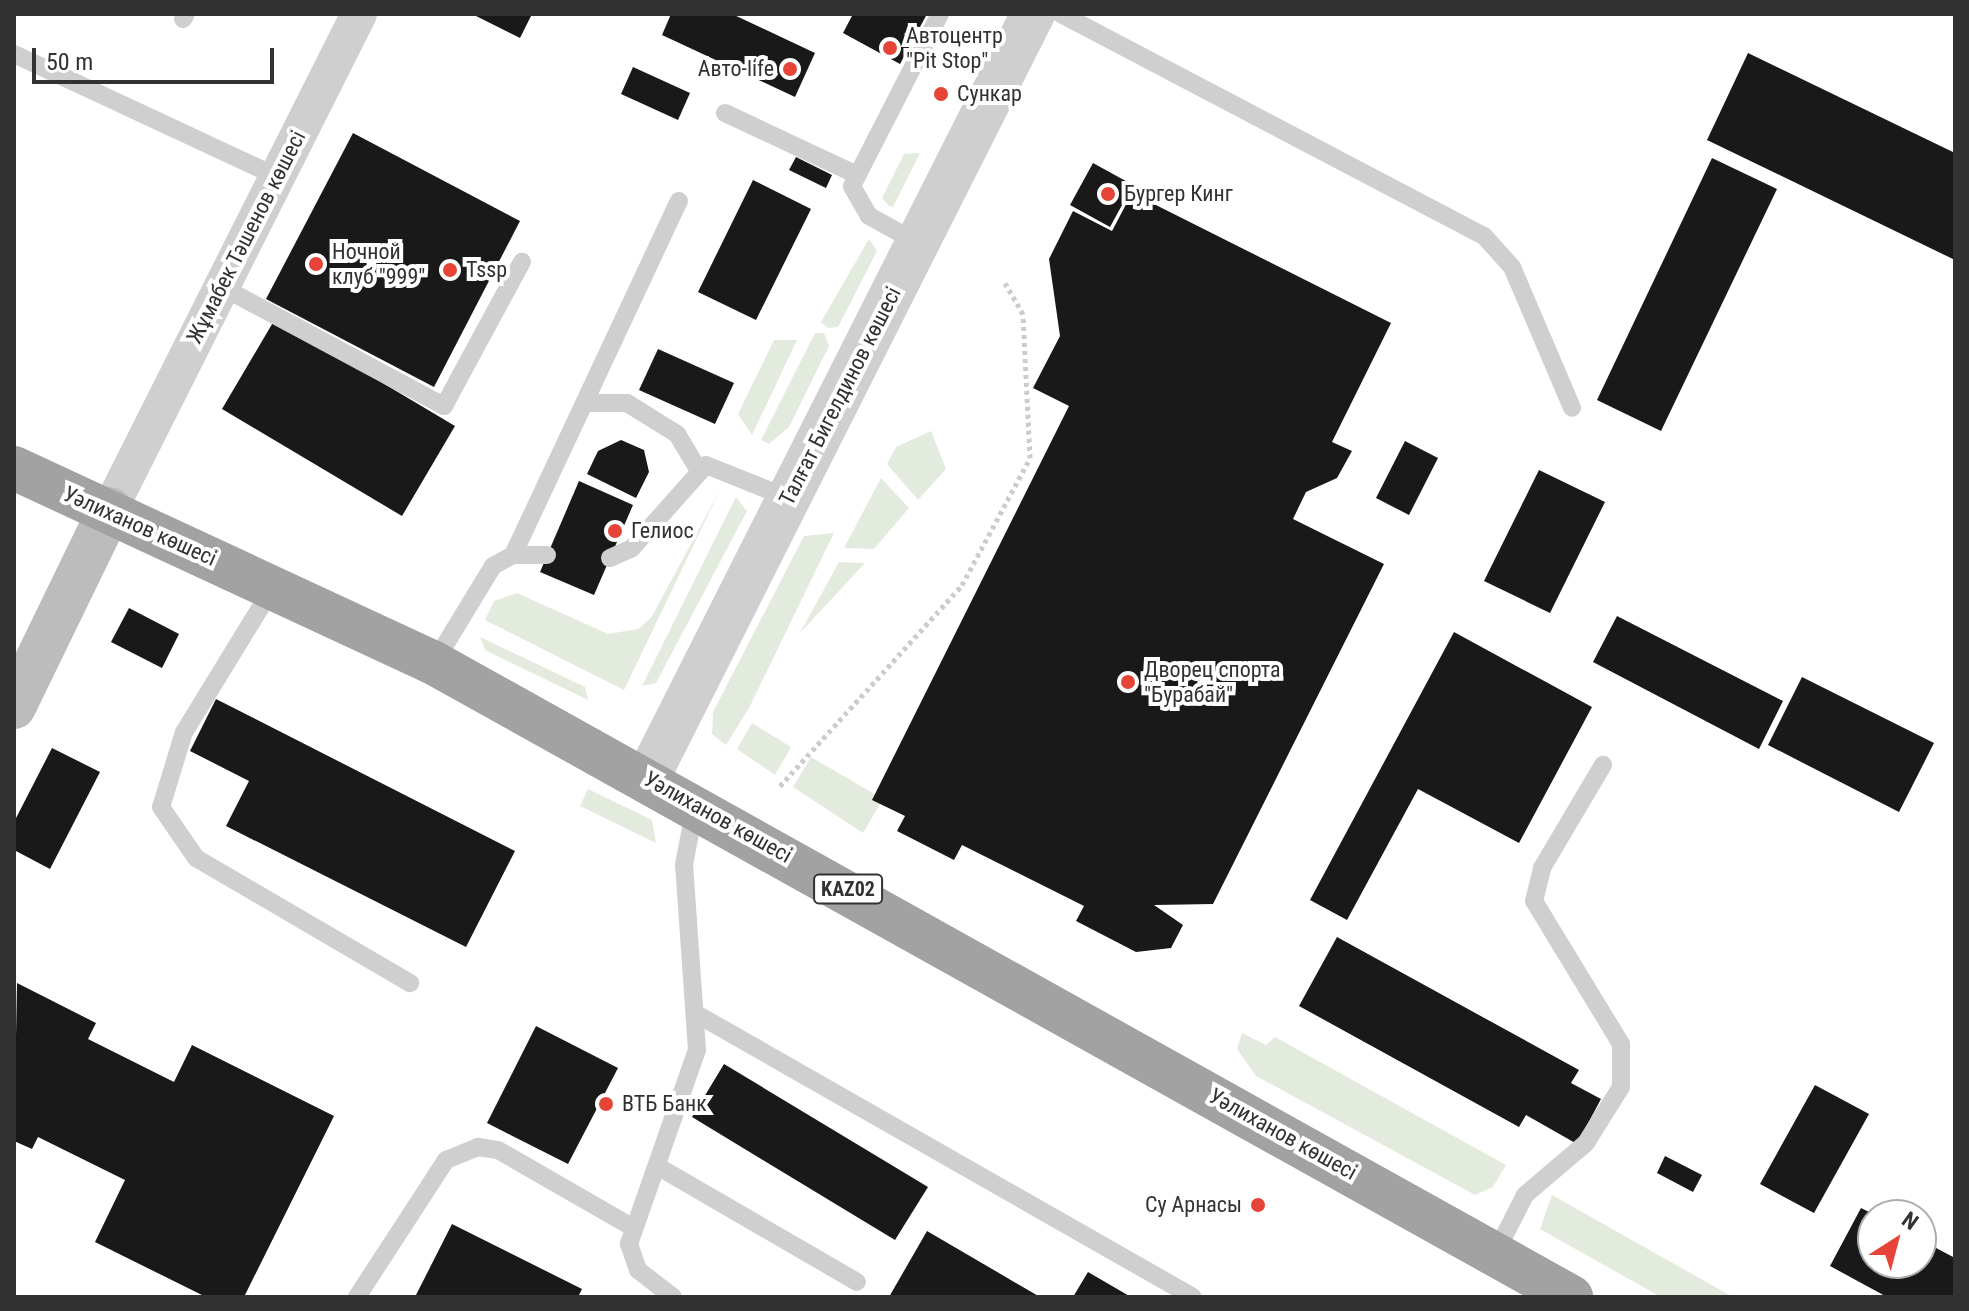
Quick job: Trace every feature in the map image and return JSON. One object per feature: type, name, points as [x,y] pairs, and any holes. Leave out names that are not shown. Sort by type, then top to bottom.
[{"type":"highway","name":"KАZ02","points":[[14,453],[110,509]]},
{"type":"highway","name":"Уәлиханов көшесі","points":[[14,468],[110,509],[434,663],[696,804],[1571,1297]]},
{"type":"main road","points":[[14,707],[110,509]]},
{"type":"street","name":"Жұмабек Тәшенов көшесі","points":[[110,509],[359,14]]},
{"type":"street","name":"Талғат Бигелдинов көшесі","points":[[647,779],[1033,14]]},
{"type":"lane","points":[[918,243],[869,216],[855,197],[855,174],[940,14]]},
{"type":"lane","points":[[1061,14],[1484,236],[1512,267],[1572,408]]},
{"type":"lane","points":[[14,54],[276,176]]},
{"type":"lane","points":[[725,113],[855,174]]},
{"type":"lane","points":[[434,663],[486,576],[513,555],[589,403],[679,201]]},
{"type":"lane","points":[[222,287],[444,406],[522,262]]},
{"type":"lane","points":[[589,403],[627,403],[677,434],[698,469]]},
{"type":"lane","points":[[610,558],[632,548],[698,469],[713,465],[788,498]]},
{"type":"lane","points":[[513,555],[547,555]]},
{"type":"lane","points":[[273,587],[184,732],[161,807],[196,858],[410,983]]},
{"type":"lane","points":[[1495,1254],[1525,1195],[1586,1143],[1621,1087],[1621,1044],[1534,901],[1542,868],[1603,765]]},
{"type":"lane","points":[[673,1297],[638,1270],[632,1227],[689,1081],[700,1016],[684,865],[696,804]]},
{"type":"lane","points":[[700,1016],[1193,1297]]},
{"type":"lane","points":[[357,1297],[446,1160],[478,1147],[498,1150],[632,1227]]},
{"type":"lane","points":[[657,1166],[857,1282]]},
{"type":"path","points":[[780,786],[962,585],[1030,458],[1023,314],[1005,283]]},
{"type":"shaded area","points":[[920,153],[893,207],[889,206],[882,198],[904,154]]},
{"type":"shaded area","points":[[869,239],[877,251],[838,327],[828,328],[821,322]]},
{"type":"shaded area","points":[[815,333],[824,333],[829,346],[789,427],[769,444],[761,440]]},
{"type":"shaded area","points":[[774,340],[797,340],[752,435],[738,414]]},
{"type":"shaded area","points":[[931,431],[946,469],[918,500],[887,464],[896,447]]},
{"type":"shaded area","points":[[881,478],[909,508],[874,549],[844,548]]},
{"type":"shaded area","points":[[720,490],[624,690],[485,620],[494,601],[517,593],[608,634],[638,629],[651,618]]},
{"type":"shaded area","points":[[736,497],[747,511],[656,683],[642,686]]},
{"type":"shaded area","points":[[834,533],[749,708],[726,745],[712,734],[713,712],[804,536]]},
{"type":"shaded area","points":[[839,562],[865,563],[800,633]]},
{"type":"shaded area","points":[[480,637],[585,687],[588,700],[485,650]]},
{"type":"shaded area","points":[[752,723],[791,747],[775,775],[737,749]]},
{"type":"shaded area","points":[[811,757],[883,799],[863,833],[793,787]]},
{"type":"shaded area","points":[[588,789],[652,820],[656,843],[580,806]]},
{"type":"shaded area","points":[[1242,1033],[1266,1045],[1275,1037],[1506,1165],[1493,1187],[1475,1195],[1256,1076],[1237,1049]]},
{"type":"shaded area","points":[[1552,1195],[1733,1297],[1661,1297],[1540,1229]]},
{"type":"building","points":[[472,14],[532,14],[520,38]]},
{"type":"building","points":[[671,14],[732,14],[815,53],[795,97],[662,35]]},
{"type":"building","name":"Автоцентр \"Pit Stop\"","points":[[853,14],[927,14],[900,64],[843,33]]},
{"type":"building","points":[[1748,53],[1955,153],[1955,260],[1707,140]]},
{"type":"building","points":[[633,67],[690,93],[678,120],[621,94]]},
{"type":"building","points":[[353,133],[520,221],[434,387],[266,299]]},
{"type":"building","points":[[796,157],[832,175],[826,188],[789,170]]},
{"type":"building","points":[[1712,158],[1777,189],[1661,431],[1597,400]]},
{"type":"building","points":[[1093,163],[1133,185],[1110,227],[1070,205]]},
{"type":"building","points":[[753,180],[811,209],[756,320],[698,292]]},
{"type":"building","name":"Дворец спорта \"Бурабай\"","points":[[1132,193],[1391,323],[1332,442],[1352,451],[1337,478],[1306,492],[1293,519],[1384,564],[1213,904],[1154,905],[1183,925],[1171,948],[1136,952],[1076,921],[1084,906],[962,845],[954,860],[897,831],[905,816],[872,800],[1069,406],[1033,388],[1060,336],[1049,259],[1073,211],[1112,231]]},
{"type":"building","points":[[275,319],[455,426],[402,516],[222,409]]},
{"type":"building","points":[[658,349],[734,383],[715,424],[639,390]]},
{"type":"building","points":[[621,440],[644,450],[649,472],[636,498],[587,474],[598,451]]},
{"type":"building","points":[[1405,441],[1438,458],[1409,515],[1376,498]]},
{"type":"building","points":[[1539,470],[1605,502],[1550,613],[1484,581]]},
{"type":"building","points":[[579,481],[633,505],[594,595],[540,572]]},
{"type":"building","points":[[129,608],[179,634],[162,668],[111,642]]},
{"type":"building","points":[[1617,616],[1783,701],[1759,749],[1593,662]]},
{"type":"building","points":[[1454,632],[1592,707],[1519,843],[1418,789],[1347,920],[1310,900]]},
{"type":"building","points":[[1802,677],[1934,743],[1899,812],[1768,745]]},
{"type":"building","points":[[216,699],[515,851],[466,947],[226,826],[249,781],[190,751]]},
{"type":"building","points":[[52,748],[100,772],[50,869],[14,850],[14,822]]},
{"type":"building","points":[[1337,937],[1579,1070],[1571,1083],[1601,1099],[1577,1144],[1526,1115],[1519,1127],[1299,1006]]},
{"type":"building","points":[[17,983],[96,1023],[88,1039],[174,1082],[192,1045],[334,1116],[244,1297],[206,1297],[95,1242],[125,1180],[38,1137],[32,1149],[14,1141]]},
{"type":"building","points":[[536,1026],[618,1068],[568,1164],[487,1123]]},
{"type":"building","points":[[724,1064],[928,1187],[895,1240],[692,1117]]},
{"type":"building","points":[[1815,1085],[1869,1114],[1814,1213],[1760,1184]]},
{"type":"building","points":[[1665,1156],[1702,1175],[1693,1192],[1657,1173]]},
{"type":"building","points":[[1857,1215],[1857,1279],[1937,1279],[1937,1248],[1955,1258],[1955,1297],[1887,1297],[1830,1266]]},
{"type":"building","points":[[452,1224],[582,1289],[578,1297],[415,1297]]},
{"type":"building","points":[[927,1231],[1040,1297],[889,1297]]},
{"type":"building","points":[[1088,1272],[1131,1297],[1073,1297]]},
{"type":"place","name":"Автоцентр \"Pit Stop\"","points":[[890,48]]},
{"type":"place","name":"Авто-life","points":[[790,69]]},
{"type":"place","name":"Сункар","points":[[941,94]]},
{"type":"place","name":"Бургер Кинг","points":[[1108,194]]},
{"type":"place","name":"Ночной клуб \"999\"","points":[[316,264]]},
{"type":"place","name":"Tssp","points":[[450,270]]},
{"type":"place","name":"Гелиос","points":[[615,531]]},
{"type":"place","name":"Дворец спорта \"Бурабай\"","points":[[1128,682]]},
{"type":"place","name":"ВТБ Банк","points":[[606,1104]]},
{"type":"place","name":"Су Арнасы","points":[[1258,1205]]}]
